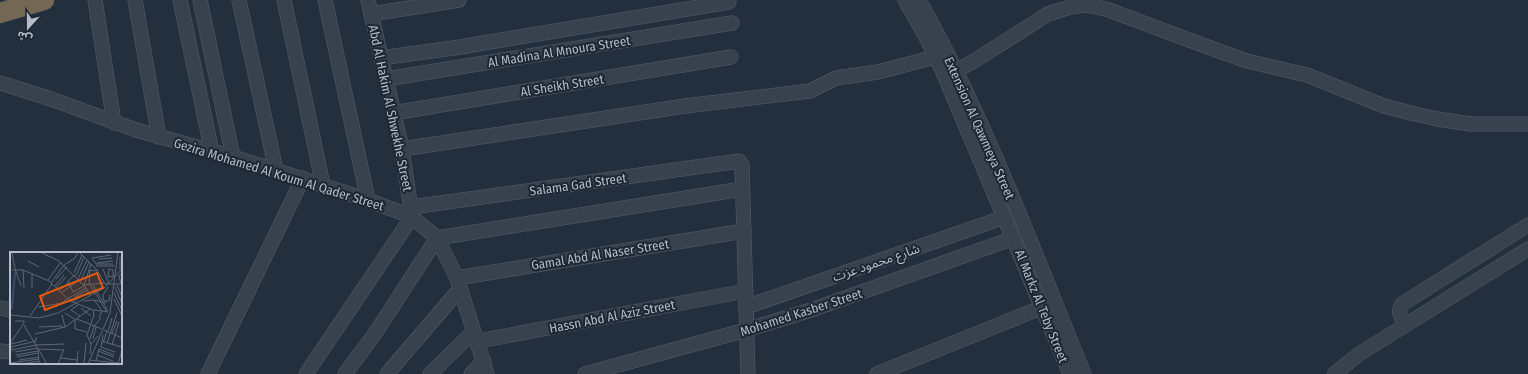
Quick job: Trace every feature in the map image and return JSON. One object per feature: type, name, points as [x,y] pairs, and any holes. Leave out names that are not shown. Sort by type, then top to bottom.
[{"type":"highway","points":[[0,13],[44,0]]},
{"type":"street","points":[[95,0],[114,123]]},
{"type":"street","points":[[135,0],[159,137]]},
{"type":"street","points":[[180,0],[212,152]]},
{"type":"street","points":[[200,0],[233,157]]},
{"type":"street","points":[[239,0],[276,170]]},
{"type":"street","points":[[284,0],[323,185]]},
{"type":"street","points":[[325,0],[368,200]]},
{"type":"street","name":"Abd Al Hakim Al Shwekhe Street","points":[[368,0],[402,149],[412,212]]},
{"type":"street","points":[[371,14],[459,0]]},
{"type":"street","name":"Extension Al Qawmeya Street","points":[[905,0],[935,57],[1014,238]]},
{"type":"street","name":"Extension Al Qawmeya Street","points":[[919,0],[956,71],[1036,258]]},
{"type":"street","points":[[381,58],[553,32],[729,2]]},
{"type":"street","points":[[956,71],[1048,14],[1061,9],[1086,5],[1106,9],[1247,61],[1307,75],[1384,106],[1437,119],[1471,124],[1528,124]]},
{"type":"street","name":"Al Madina Al Mnoura Street","points":[[386,79],[732,23]]},
{"type":"street","name":"Al Sheikh Street","points":[[393,113],[731,57]]},
{"type":"street","points":[[402,149],[685,106],[810,91],[836,78],[878,72],[935,57]]},
{"type":"street","name":"Gezira Mohamed Al Koum Al Qader Street","points":[[0,83],[51,99],[114,123],[233,157],[303,178],[368,200],[412,212],[437,238],[458,284],[485,367]]},
{"type":"street","name":"Salama Gad Street","points":[[412,212],[737,161],[742,165],[742,188]]},
{"type":"street","points":[[208,374],[303,178]]},
{"type":"street","points":[[345,374],[376,332],[437,238],[742,188],[748,374]]},
{"type":"street","points":[[306,374],[412,212]]},
{"type":"street","name":"شارع محمود عزت","points":[[746,307],[1005,217]]},
{"type":"street","points":[[1405,325],[1400,314],[1400,307],[1402,304],[1528,224]]},
{"type":"street","name":"Gamal Abd Al Naser Street","points":[[458,284],[744,231]]},
{"type":"street","name":"Al Markz Al Teby Street","points":[[1014,238],[1070,374]]},
{"type":"street","name":"Mohamed Kasber Street","points":[[585,374],[746,330],[814,309],[1014,238]]},
{"type":"street","points":[[1334,374],[1359,354],[1450,299],[1528,249]]},
{"type":"street","name":"Al Markz Al Teby Street","points":[[1036,258],[1084,374]]},
{"type":"street","points":[[387,374],[458,284]]},
{"type":"street","name":"Hassn Abd Al Aziz Street","points":[[476,336],[746,291]]},
{"type":"street","points":[[877,374],[1043,307]]},
{"type":"street","points":[[0,308],[10,310]]},
{"type":"street","points":[[430,374],[476,336]]},
{"type":"street","points":[[0,351],[10,352]]},
{"type":"street","points":[[472,374],[485,367]]}]
